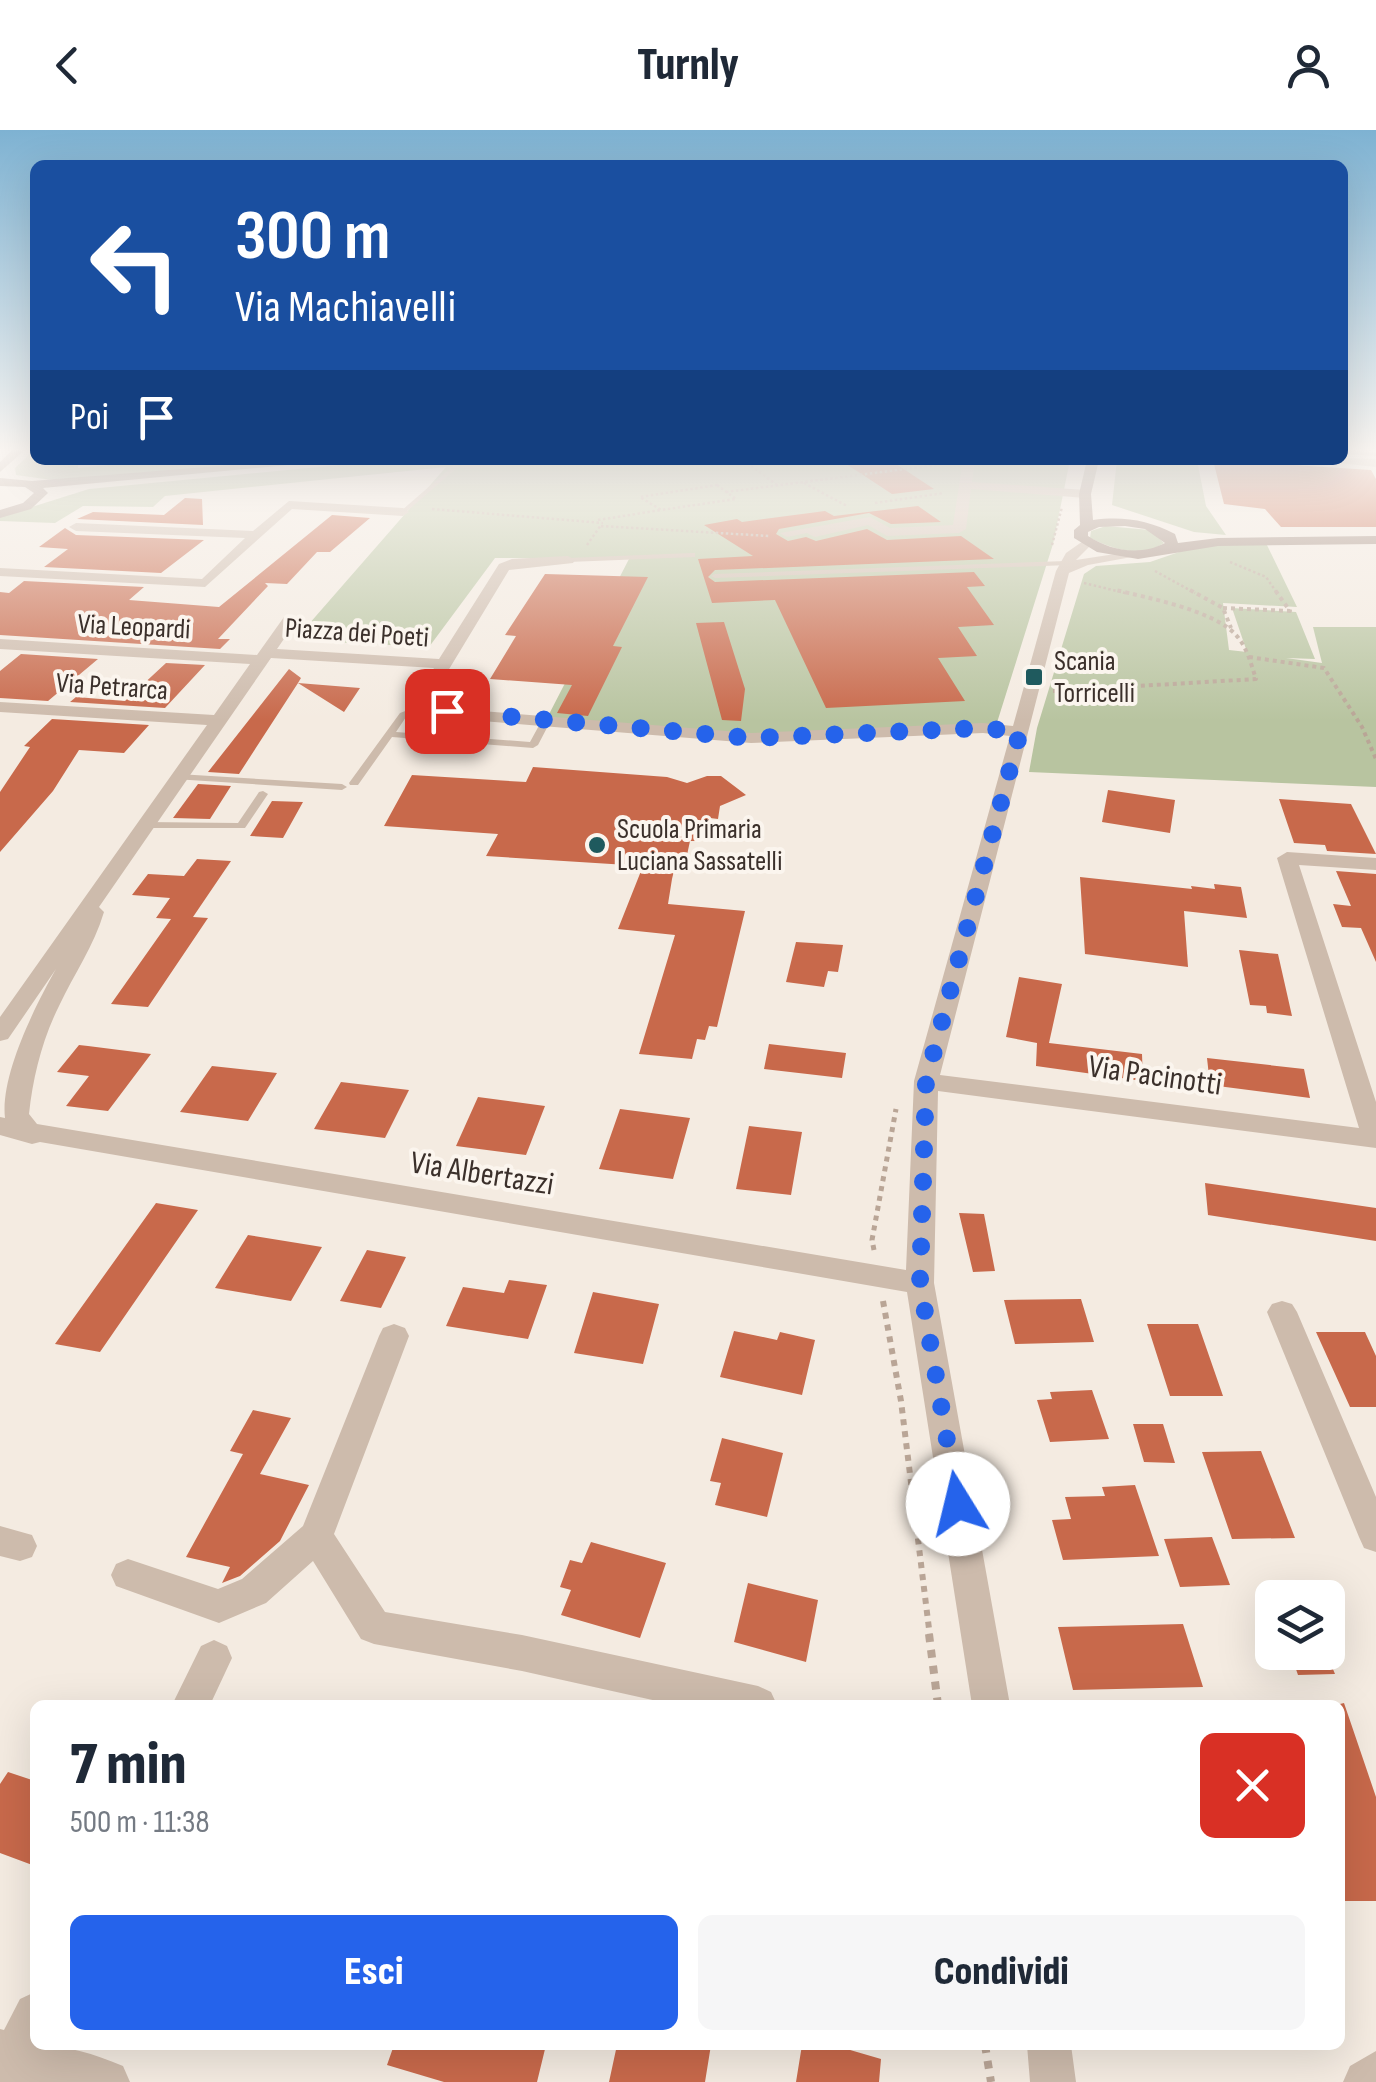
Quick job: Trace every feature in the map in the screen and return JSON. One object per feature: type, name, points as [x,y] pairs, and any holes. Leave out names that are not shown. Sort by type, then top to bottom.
[{"type":"main road","points":[[1083,539],[1110,552],[1133,555],[1250,542],[1376,540]]},
{"type":"main road","points":[[1167,549],[1171,539]]},
{"type":"main road","points":[[1225,539],[1250,542]]},
{"type":"street","points":[[0,572],[204,583],[252,539]]},
{"type":"street","points":[[990,1700],[920,1283],[926,1081],[1030,692],[1067,569],[1086,543]]},
{"type":"street","points":[[1067,569],[1133,555]]},
{"type":"street","name":"Piazza dei Poeti","points":[[268,656],[441,664],[504,567],[572,560]]},
{"type":"street","points":[[0,1034],[23,1002],[85,943],[98,893],[268,656],[289,620]]},
{"type":"street","name":"Via Leopardi","points":[[0,644],[268,656]]},
{"type":"street","points":[[441,664],[422,700],[469,715],[751,738],[983,728],[1020,732]]},
{"type":"street","name":"Via Petrarca","points":[[0,707],[221,722]]},
{"type":"street","points":[[1376,864],[1287,858],[1376,1139]]},
{"type":"street","points":[[23,1002],[16,1115],[32,1134]]},
{"type":"street","name":"Via Pacinotti","points":[[926,1081],[1376,1139]]},
{"type":"street","name":"Via Albertazzi","points":[[0,1126],[920,1283]]},
{"type":"street","points":[[1282,1312],[1376,1537]]},
{"type":"street","points":[[128,1575],[219,1606],[254,1591],[316,1536],[394,1336]]},
{"type":"street","points":[[316,1536],[374,1627],[522,1652],[736,1700]]},
{"type":"street","points":[[193,1700],[214,1658]]},
{"type":"street","points":[[30,2022],[5,2063],[107,2082]]},
{"type":"street","points":[[1050,2050],[1053,2082]]},
{"type":"street","points":[[1366,2082],[1376,2072]]},
{"type":"lane","points":[[572,560],[692,555]]},
{"type":"lane","points":[[715,576],[1067,569]]},
{"type":"lane","points":[[784,580],[1067,569]]},
{"type":"lane","points":[[354,783],[402,715],[428,705]]},
{"type":"lane","points":[[389,734],[534,745],[545,722]]},
{"type":"lane","points":[[178,777],[342,788]]},
{"type":"lane","points":[[145,825],[241,826],[263,794]]},
{"type":"path","points":[[572,560],[590,539]]},
{"type":"path","points":[[1133,555],[1224,608],[1290,611],[1266,577],[1227,561]]},
{"type":"path","points":[[1067,569],[1232,630]]},
{"type":"path","points":[[1030,692],[1256,680],[1249,656],[1232,630],[1224,608]]},
{"type":"path","points":[[1249,656],[1324,668],[1362,727],[1376,759]]},
{"type":"path","points":[[986,2050],[991,2082]]},
{"type":"green space","points":[[383,539],[1054,539],[995,729],[751,738],[545,722],[629,559],[495,558],[429,647],[295,640]]},
{"type":"green space","points":[[1093,539],[1160,539],[1164,543],[1146,551],[1117,549]]},
{"type":"green space","points":[[1211,541],[1265,541],[1297,607],[1223,603],[1229,650],[1247,652],[1232,608],[1296,612],[1315,659],[1286,658],[1322,663],[1313,627],[1376,627],[1376,787],[1029,772],[1037,728],[1084,574],[1096,566],[1150,562]]},
{"type":"building","points":[[50,539],[204,540],[161,573],[44,567],[68,549],[39,547]]},
{"type":"building","points":[[302,539],[345,539],[330,552],[317,552],[287,584],[265,583],[268,586],[218,639],[230,639],[220,649],[0,635],[0,592],[9,593],[24,581],[144,587],[129,600],[219,607]]},
{"type":"building","points":[[726,539],[965,539],[994,559],[715,570],[708,577],[715,582],[974,572],[985,586],[967,587],[994,625],[958,627],[977,656],[938,658],[965,701],[826,708],[775,600],[712,603],[698,559],[753,556]]},
{"type":"building","points":[[545,574],[648,577],[613,646],[622,647],[588,716],[557,713],[572,685],[490,679],[516,636],[505,635]]},
{"type":"building","points":[[724,622],[745,689],[741,721],[722,720],[696,623]]},
{"type":"building","points":[[21,654],[98,659],[48,701],[0,698],[0,671]]},
{"type":"building","points":[[166,663],[205,665],[165,708],[70,702],[76,697],[125,701]]},
{"type":"building","points":[[289,669],[301,678],[239,774],[208,772]]},
{"type":"building","points":[[298,683],[360,688],[344,712]]},
{"type":"building","points":[[52,719],[149,725],[124,753],[79,750],[53,791],[0,852],[0,792],[30,747],[24,746]]},
{"type":"building","points":[[533,767],[667,777],[687,783],[721,776],[746,795],[720,806],[718,819],[710,818],[707,831],[699,831],[697,841],[690,841],[687,855],[678,854],[672,879],[668,904],[745,911],[717,1027],[709,1026],[705,1040],[697,1039],[692,1059],[639,1054],[675,935],[618,929],[643,866],[486,856],[498,834],[384,826],[412,775],[526,782]]},
{"type":"building","points":[[198,784],[231,786],[210,819],[173,818]]},
{"type":"building","points":[[1108,790],[1175,800],[1170,833],[1102,822]]},
{"type":"building","points":[[1279,799],[1351,804],[1376,854],[1327,851],[1325,845],[1294,843]]},
{"type":"building","points":[[272,801],[303,802],[283,838],[250,836]]},
{"type":"building","points":[[197,859],[231,861],[193,917],[208,918],[148,1007],[111,1004],[171,919],[156,918],[170,898],[132,895],[148,874],[184,876]]},
{"type":"building","points":[[1336,871],[1376,874],[1376,962],[1361,928],[1342,927],[1333,904],[1351,906]]},
{"type":"building","points":[[1080,877],[1192,889],[1191,886],[1215,889],[1214,884],[1241,887],[1247,918],[1184,911],[1188,967],[1085,954]]},
{"type":"building","points":[[796,942],[843,945],[838,972],[828,971],[824,987],[786,982]]},
{"type":"building","points":[[1239,950],[1278,954],[1292,1016],[1267,1013],[1266,1006],[1250,1005]]},
{"type":"building","points":[[1019,977],[1062,984],[1049,1043],[1142,1054],[1143,1081],[1036,1066],[1037,1043],[1006,1037]]},
{"type":"building","points":[[769,1044],[846,1053],[842,1078],[764,1069]]},
{"type":"building","points":[[79,1045],[151,1054],[108,1111],[66,1106],[89,1076],[57,1072]]},
{"type":"building","points":[[1207,1058],[1304,1069],[1310,1098],[1210,1085]]},
{"type":"building","points":[[212,1066],[277,1073],[248,1121],[180,1112]]},
{"type":"building","points":[[341,1082],[409,1090],[385,1138],[314,1129]]},
{"type":"building","points":[[478,1097],[545,1106],[526,1155],[456,1146]]},
{"type":"building","points":[[620,1109],[690,1118],[673,1179],[599,1169]]},
{"type":"building","points":[[749,1126],[802,1132],[791,1195],[736,1189]]},
{"type":"building","points":[[1205,1183],[1376,1208],[1376,1241],[1208,1215]]},
{"type":"building","points":[[156,1203],[198,1210],[100,1352],[55,1344]]},
{"type":"building","points":[[959,1213],[984,1214],[995,1271],[973,1272]]},
{"type":"building","points":[[248,1235],[322,1247],[291,1301],[215,1288]]},
{"type":"building","points":[[367,1250],[406,1257],[381,1308],[340,1301]]},
{"type":"building","points":[[509,1280],[547,1285],[528,1339],[446,1326],[463,1287],[504,1293]]},
{"type":"building","points":[[593,1292],[659,1304],[643,1364],[574,1353]]},
{"type":"building","points":[[1081,1299],[1094,1342],[1015,1344],[1004,1300]]},
{"type":"building","points":[[1147,1324],[1198,1324],[1223,1396],[1170,1396]]},
{"type":"building","points":[[734,1331],[777,1340],[780,1332],[815,1340],[802,1395],[720,1377]]},
{"type":"building","points":[[1316,1332],[1365,1332],[1376,1356],[1376,1407],[1350,1407]]},
{"type":"building","points":[[1092,1390],[1109,1439],[1050,1442],[1037,1400],[1052,1399],[1050,1392]]},
{"type":"building","points":[[253,1410],[291,1418],[260,1474],[309,1485],[280,1541],[240,1576],[222,1583],[230,1567],[186,1557],[243,1454],[230,1451]]},
{"type":"building","points":[[1133,1424],[1163,1424],[1175,1463],[1144,1462]]},
{"type":"building","points":[[722,1438],[783,1453],[767,1517],[715,1505],[721,1483],[710,1481]]},
{"type":"building","points":[[1261,1451],[1295,1538],[1232,1539],[1202,1452]]},
{"type":"building","points":[[1135,1485],[1159,1556],[1063,1560],[1052,1520],[1071,1519],[1065,1497],[1105,1496],[1102,1487]]},
{"type":"building","points":[[1212,1537],[1230,1585],[1180,1587],[1164,1539]]},
{"type":"building","points":[[591,1542],[666,1563],[640,1638],[561,1615],[571,1590],[560,1587],[570,1560],[582,1563]]},
{"type":"building","points":[[748,1583],[818,1600],[806,1662],[734,1642]]},
{"type":"building","points":[[1183,1624],[1203,1687],[1073,1690],[1058,1627]]},
{"type":"building","points":[[1296,1670],[1333,1670],[1335,1674],[1298,1675]]},
{"type":"building","points":[[1345,1706],[1376,1797],[1376,1901],[1345,1901]]},
{"type":"building","points":[[8,1772],[30,1779],[30,1864],[0,1853],[0,1784]]},
{"type":"building","points":[[392,2050],[545,2050],[537,2082],[444,2082],[387,2065]]},
{"type":"building","points":[[616,2050],[710,2050],[705,2082],[609,2082]]},
{"type":"building","points":[[801,2050],[850,2050],[881,2059],[879,2082],[796,2082]]},
{"type":"place","name":"Scania Torricelli","points":[[1034,677]]},
{"type":"place","name":"Scuola Primaria Luciana Sassatelli","points":[[597,845]]},
{"type":"route","points":[[447,711],[558,724],[751,738],[983,728],[1020,732],[926,1081],[920,1283],[958,1504]]}]
